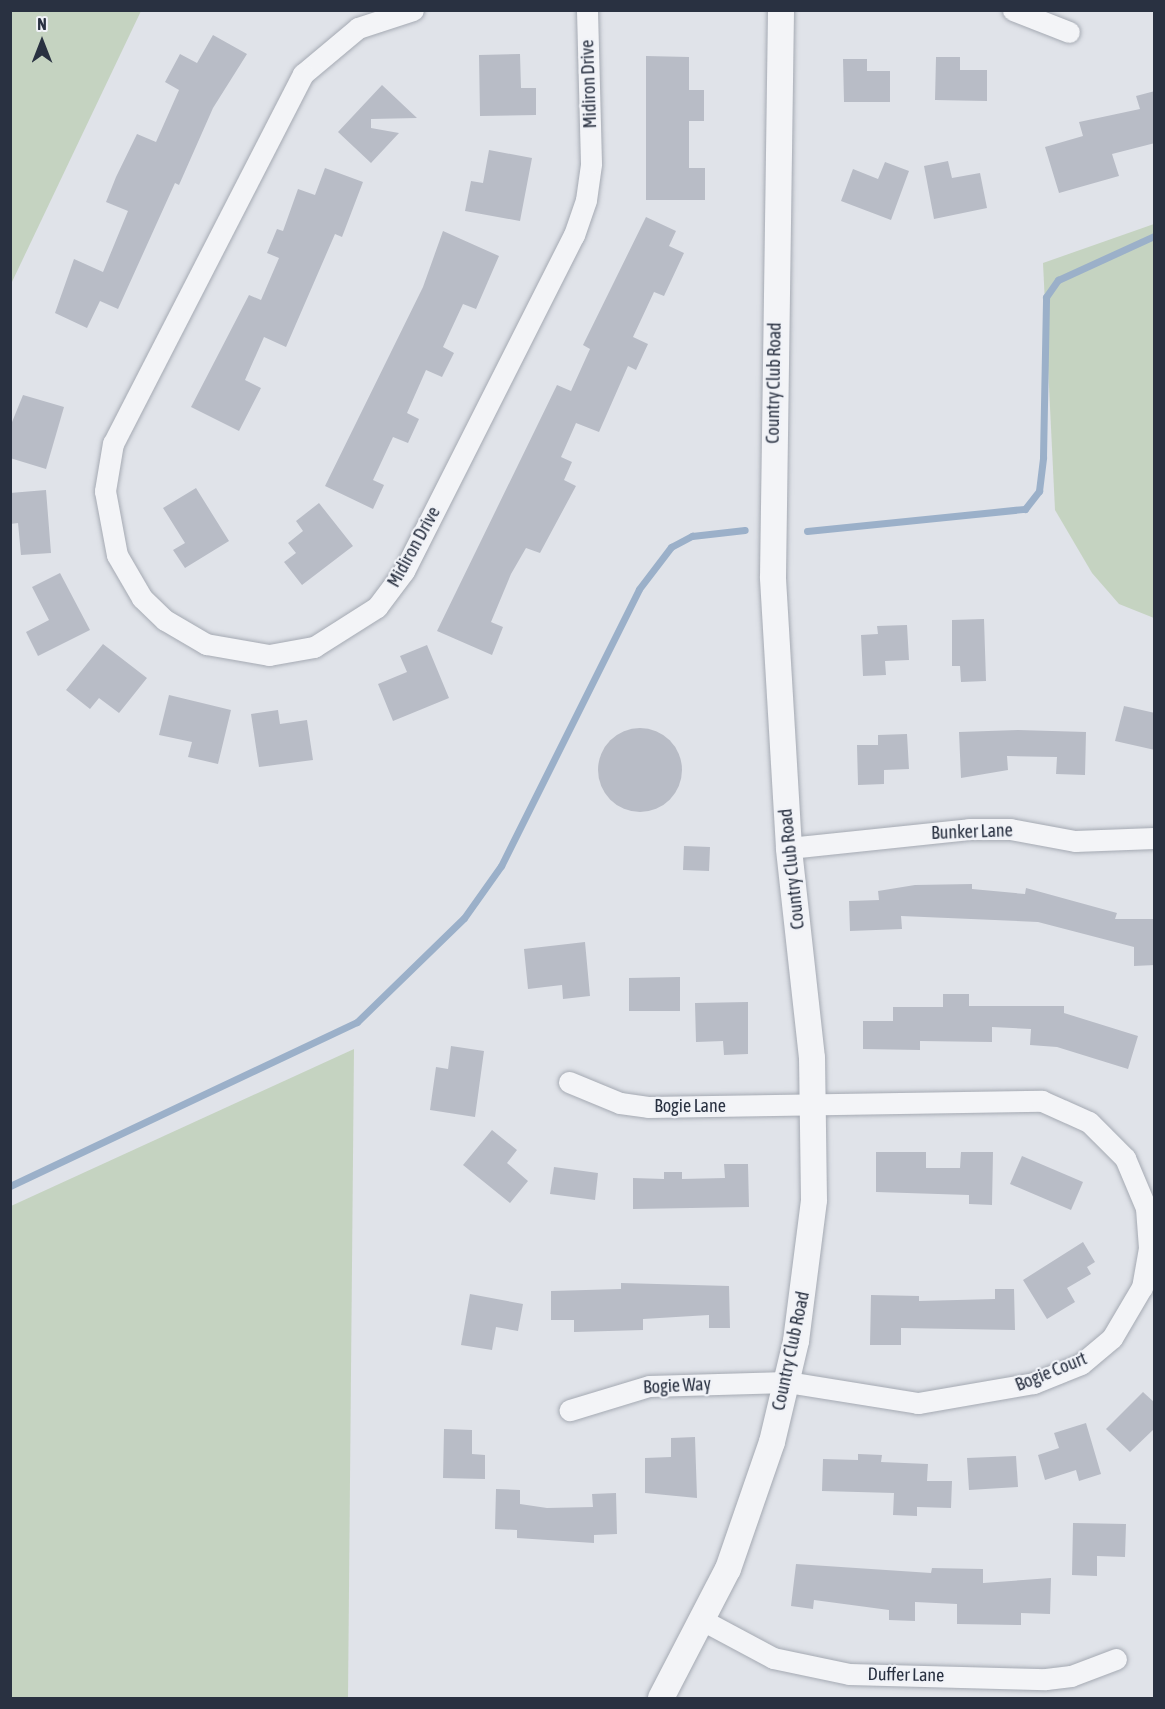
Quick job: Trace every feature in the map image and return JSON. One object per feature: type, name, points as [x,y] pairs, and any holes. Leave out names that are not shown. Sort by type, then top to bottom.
[{"type":"street","name":"Midiron Drive","points":[[413,10],[375,20],[343,37],[293,89],[113,442],[105,491],[117,555],[142,598],[165,620],[206,644],[269,655],[314,647],[377,607],[404,571],[574,235],[586,200],[591,163],[586,10]]},
{"type":"street","name":"Country Club Road","points":[[661,1698],[704,1621],[752,1506],[787,1382],[807,1270],[815,1105],[789,848],[772,539],[781,10]]},
{"type":"street","points":[[1013,10],[1069,32]]},
{"type":"street","name":"Bunker Lane","points":[[789,848],[969,829],[1010,829],[1075,841],[1155,838]]},
{"type":"street","name":"Bogie Lane","points":[[569,1082],[612,1100],[648,1107],[815,1105]]},
{"type":"street","name":"Bogie Court","points":[[787,1382],[918,1403],[1034,1383],[1081,1364],[1112,1338],[1138,1296],[1149,1248],[1146,1208],[1125,1158],[1102,1132],[1058,1106],[1008,1097],[815,1105]]},
{"type":"street","name":"Bogie Way","points":[[570,1410],[649,1386],[787,1382]]},
{"type":"street","name":"Duffer Lane","points":[[704,1621],[774,1658],[849,1674],[1046,1678],[1071,1676],[1116,1659]]},
{"type":"green space","points":[[10,11],[141,11],[11,284]]},
{"type":"green space","points":[[1154,224],[1154,618],[1119,604],[1092,573],[1055,510],[1043,263]]},
{"type":"green space","points":[[354,1049],[348,1698],[11,1698],[11,1206]]},
{"type":"building","points":[[213,35],[247,54],[213,108],[179,185],[175,183],[118,309],[100,301],[87,328],[55,313],[74,259],[103,272],[128,211],[106,202],[116,177],[137,134],[156,142],[179,90],[165,82],[180,54],[197,63]]},
{"type":"building","points":[[520,54],[521,88],[536,88],[536,115],[480,116],[479,55]]},
{"type":"building","points":[[646,56],[689,57],[689,90],[704,90],[704,121],[689,121],[689,168],[705,168],[705,200],[646,200]]},
{"type":"building","points":[[936,57],[960,57],[960,70],[987,70],[987,101],[935,100]]},
{"type":"building","points":[[843,59],[867,59],[867,71],[890,71],[890,102],[844,102]]},
{"type":"building","points":[[382,85],[417,118],[371,119],[371,128],[399,133],[371,163],[338,132]]},
{"type":"building","points":[[1155,91],[1155,143],[1112,154],[1119,176],[1059,193],[1045,147],[1083,136],[1079,122],[1140,109],[1136,96]]},
{"type":"building","points":[[489,150],[532,158],[520,221],[465,211],[471,181],[483,183]]},
{"type":"building","points":[[948,161],[952,178],[980,173],[987,208],[934,219],[924,166]]},
{"type":"building","points":[[885,162],[909,171],[891,220],[841,201],[853,169],[878,179]]},
{"type":"building","points":[[325,168],[363,182],[342,237],[335,234],[286,347],[264,337],[245,380],[261,388],[239,431],[191,407],[249,295],[261,300],[279,258],[267,253],[277,229],[283,231],[298,189],[315,195]]},
{"type":"building","points":[[646,217],[676,231],[669,246],[684,253],[664,296],[654,292],[633,337],[648,344],[636,370],[628,366],[599,432],[576,423],[561,457],[572,462],[564,480],[576,486],[540,553],[526,548],[511,574],[491,622],[503,627],[492,655],[437,631],[557,385],[571,391],[590,349],[583,345]]},
{"type":"building","points":[[443,231],[499,256],[476,309],[463,304],[443,347],[454,353],[442,377],[426,370],[407,413],[419,419],[408,443],[393,437],[373,480],[384,485],[373,509],[325,486],[423,287]]},
{"type":"building","points":[[23,395],[64,407],[46,469],[10,458],[10,427]]},
{"type":"building","points":[[196,488],[229,541],[185,568],[173,550],[185,543],[163,508]]},
{"type":"building","points":[[46,490],[51,553],[21,555],[18,523],[10,524],[10,493]]},
{"type":"building","points":[[319,503],[353,546],[302,585],[284,562],[296,553],[288,543],[303,531],[296,521]]},
{"type":"building","points":[[60,573],[90,630],[38,656],[26,632],[49,620],[32,587]]},
{"type":"building","points":[[984,619],[986,681],[961,682],[960,666],[952,666],[952,620]]},
{"type":"building","points":[[907,625],[909,660],[885,661],[886,675],[863,676],[861,635],[878,634],[877,626]]},
{"type":"building","points":[[103,644],[147,678],[119,713],[99,698],[90,709],[66,690]]},
{"type":"building","points":[[427,645],[449,698],[393,721],[378,684],[407,672],[400,656]]},
{"type":"building","points":[[169,695],[231,710],[218,764],[188,757],[192,742],[159,735]]},
{"type":"building","points":[[1124,706],[1155,713],[1155,750],[1115,741]]},
{"type":"building","points":[[278,710],[280,724],[307,720],[313,760],[259,767],[251,714]]},
{"type":"building","points":[[640,728],[656,731],[670,740],[679,754],[682,770],[679,786],[670,800],[656,809],[640,812],[624,809],[610,800],[601,786],[598,770],[601,754],[610,740],[624,731]]},
{"type":"building","points":[[1018,730],[1086,732],[1085,775],[1056,774],[1057,757],[1007,756],[1008,770],[961,778],[959,732]]},
{"type":"building","points":[[907,734],[909,769],[884,770],[884,784],[858,785],[857,745],[878,745],[878,735]]},
{"type":"building","points":[[684,846],[710,847],[709,871],[683,870]]},
{"type":"building","points":[[972,884],[972,889],[1025,894],[1026,888],[1117,913],[1115,919],[1155,919],[1155,965],[1134,966],[1134,947],[1038,922],[901,916],[902,929],[850,931],[849,901],[879,900],[878,891],[915,885]]},
{"type":"building","points":[[585,942],[590,996],[563,999],[562,985],[528,989],[524,949]]},
{"type":"building","points":[[680,977],[680,1011],[629,1011],[629,978]]},
{"type":"building","points":[[943,994],[969,994],[969,1006],[1064,1006],[1064,1013],[1138,1036],[1128,1069],[1057,1047],[1030,1045],[1031,1029],[992,1027],[992,1042],[920,1041],[920,1050],[863,1049],[863,1021],[893,1021],[893,1007],[943,1007]]},
{"type":"building","points":[[748,1002],[748,1054],[724,1055],[723,1041],[696,1042],[695,1003]]},
{"type":"building","points":[[451,1046],[484,1051],[475,1117],[430,1110],[436,1067],[448,1069]]},
{"type":"building","points":[[492,1130],[517,1150],[507,1163],[528,1181],[510,1203],[463,1165]]},
{"type":"building","points":[[876,1152],[926,1152],[926,1168],[960,1168],[961,1152],[993,1152],[992,1205],[969,1204],[969,1195],[876,1192]]},
{"type":"building","points":[[1022,1156],[1083,1182],[1071,1210],[1010,1184]]},
{"type":"building","points":[[724,1164],[748,1164],[749,1207],[633,1209],[633,1178],[664,1179],[664,1172],[682,1172],[682,1179],[725,1178]]},
{"type":"building","points":[[554,1167],[598,1173],[595,1200],[550,1194]]},
{"type":"building","points":[[1083,1242],[1095,1262],[1087,1267],[1091,1274],[1067,1288],[1075,1302],[1047,1319],[1023,1280]]},
{"type":"building","points":[[621,1283],[729,1286],[730,1328],[709,1328],[709,1315],[643,1319],[643,1330],[574,1332],[574,1320],[551,1320],[551,1291],[621,1289]]},
{"type":"building","points":[[995,1289],[1014,1289],[1015,1330],[901,1328],[901,1345],[870,1345],[871,1295],[919,1296],[919,1301],[995,1299]]},
{"type":"building","points":[[470,1294],[523,1304],[518,1331],[496,1327],[492,1350],[461,1345]]},
{"type":"building","points":[[1143,1392],[1155,1403],[1155,1428],[1130,1452],[1106,1429]]},
{"type":"building","points":[[1086,1423],[1101,1474],[1079,1481],[1076,1470],[1045,1480],[1038,1455],[1059,1448],[1054,1433]]},
{"type":"building","points":[[444,1429],[472,1430],[472,1454],[485,1455],[485,1479],[443,1478]]},
{"type":"building","points":[[695,1437],[697,1498],[645,1493],[645,1458],[671,1457],[671,1438]]},
{"type":"building","points":[[858,1454],[882,1455],[881,1462],[928,1464],[927,1481],[952,1481],[951,1508],[917,1507],[917,1516],[893,1515],[894,1493],[822,1491],[823,1459],[858,1460]]},
{"type":"building","points":[[1016,1456],[1018,1487],[969,1490],[967,1458]]},
{"type":"building","points":[[496,1489],[520,1490],[520,1504],[547,1508],[593,1507],[592,1494],[616,1493],[617,1534],[594,1535],[594,1543],[517,1538],[517,1530],[495,1529]]},
{"type":"building","points":[[1073,1523],[1126,1524],[1125,1557],[1097,1556],[1097,1576],[1072,1575]]},
{"type":"building","points":[[796,1564],[931,1573],[932,1568],[983,1569],[983,1583],[1051,1578],[1050,1614],[1021,1613],[1021,1625],[957,1624],[957,1604],[915,1602],[915,1621],[889,1620],[889,1610],[814,1600],[813,1609],[791,1606]]},
{"type":"waterway","points":[[807,531],[1025,509],[1039,491],[1043,457],[1046,297],[1058,280],[1154,236]]},
{"type":"waterway","points":[[10,1186],[357,1022],[464,918],[501,866],[639,589],[671,547],[692,536],[745,530]]}]
